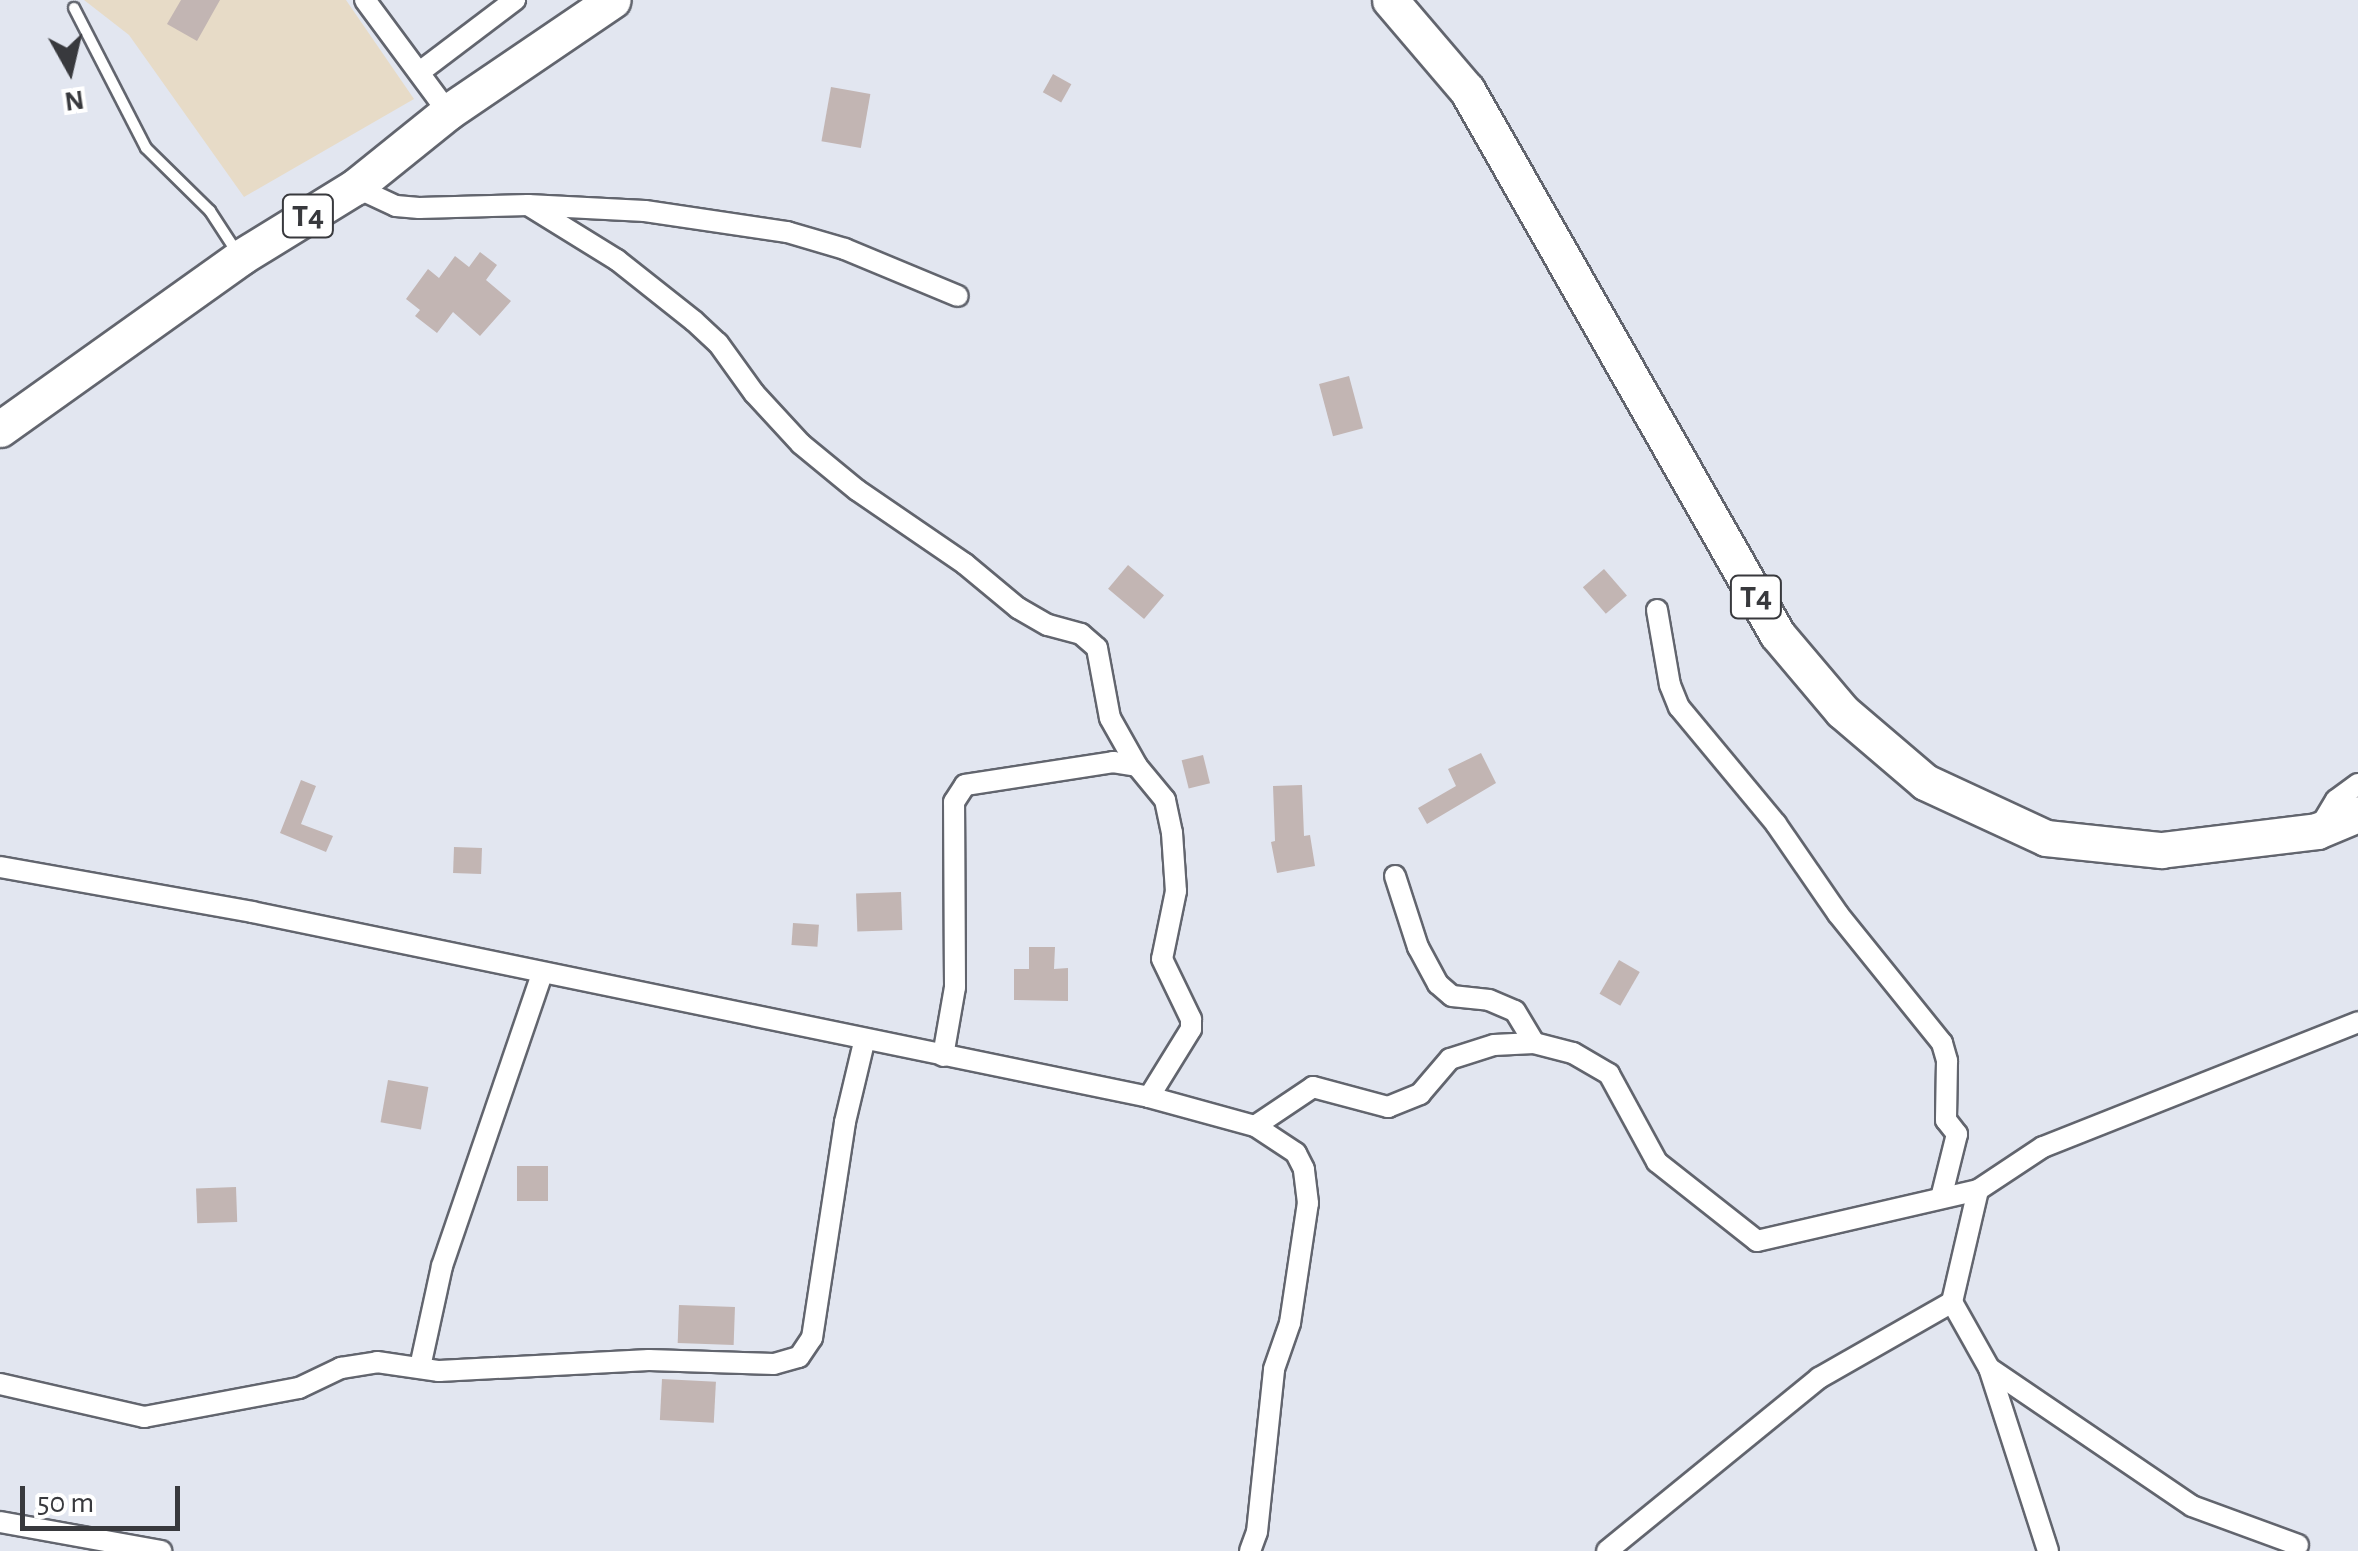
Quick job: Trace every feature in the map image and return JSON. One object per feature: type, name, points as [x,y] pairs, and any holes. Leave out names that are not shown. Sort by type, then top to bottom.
[{"type":"highway","name":"T4","points":[[0,429],[241,257],[355,187],[448,112],[613,0]]},
{"type":"highway","name":"T4","points":[[1390,0],[1467,90],[1777,634],[1842,710],[1926,782],[2046,838],[2161,850],[2317,831],[2358,814]]},
{"type":"street","points":[[365,0],[448,112]]},
{"type":"street","points":[[421,72],[515,0]]},
{"type":"street","points":[[355,187],[396,206],[528,205],[696,216],[788,232],[846,249],[958,296]]},
{"type":"street","points":[[528,205],[616,260],[694,321],[718,342],[754,394],[801,444],[857,490],[965,564],[1018,608],[1048,625],[1081,634],[1097,648],[1110,718],[1138,766],[1164,800],[1172,833],[1176,890],[1162,959],[1191,1019],[1191,1029],[1149,1097]]},
{"type":"street","points":[[1657,610],[1670,684],[1679,707],[1776,824],[1838,914],[1942,1043],[1947,1060],[1946,1120],[1956,1134],[1941,1198]]},
{"type":"street","points":[[943,1056],[954,987],[954,802],[965,786],[996,778],[1113,762],[1138,766]]},
{"type":"street","points":[[2317,831],[2336,800],[2358,784]]},
{"type":"street","points":[[0,867],[252,912],[864,1042],[1149,1097],[1255,1126],[1296,1153],[1308,1204],[1290,1323],[1274,1369],[1257,1532],[1250,1551]]},
{"type":"street","points":[[1395,876],[1418,947],[1438,984],[1452,996],[1489,1000],[1515,1011],[1534,1043]]},
{"type":"street","points":[[420,1367],[442,1266],[542,974]]},
{"type":"street","points":[[1255,1126],[1313,1087],[1388,1107],[1420,1094],[1450,1059],[1494,1045],[1534,1043],[1573,1053],[1609,1074],[1657,1162],[1757,1241],[1978,1190],[2043,1147],[2358,1022]]},
{"type":"street","points":[[0,1384],[144,1416],[299,1388],[360,1364],[440,1372],[649,1360],[774,1364],[799,1358],[812,1338],[844,1122],[864,1042]]},
{"type":"street","points":[[1978,1190],[1952,1302],[1990,1368],[2048,1551]]},
{"type":"street","points":[[1608,1551],[1819,1378],[1952,1302]]},
{"type":"street","points":[[1990,1368],[2192,1506],[2298,1545]]},
{"type":"street","points":[[0,1522],[161,1551]]},
{"type":"lane","points":[[74,8],[146,148],[210,211],[241,257]]},
{"type":"shaded area","points":[[84,0],[346,0],[414,99],[244,197],[129,35]]},
{"type":"building","points":[[181,0],[220,0],[197,41],[167,24]]},
{"type":"building","points":[[1053,74],[1071,84],[1061,103],[1043,92]]},
{"type":"building","points":[[831,87],[870,94],[861,148],[821,141]]},
{"type":"building","points":[[480,252],[497,265],[486,280],[511,301],[480,336],[453,312],[437,333],[415,316],[420,310],[406,299],[428,269],[439,278],[455,256],[469,267]]},
{"type":"building","points":[[1349,376],[1363,428],[1333,436],[1319,384]]},
{"type":"building","points":[[1128,565],[1164,595],[1144,619],[1108,589]]},
{"type":"building","points":[[1604,569],[1627,595],[1606,614],[1583,587]]},
{"type":"building","points":[[1481,753],[1496,783],[1427,824],[1418,808],[1456,786],[1448,769]]},
{"type":"building","points":[[1203,755],[1210,783],[1189,788],[1182,760]]},
{"type":"building","points":[[301,780],[316,786],[301,824],[333,836],[326,852],[280,833]]},
{"type":"building","points":[[1302,785],[1304,836],[1310,835],[1315,866],[1277,873],[1271,842],[1275,841],[1273,786]]},
{"type":"building","points":[[454,847],[482,848],[481,874],[453,873]]},
{"type":"building","points":[[901,892],[902,930],[857,932],[856,894]]},
{"type":"building","points":[[793,923],[819,925],[817,947],[791,945]]},
{"type":"building","points":[[1029,947],[1055,947],[1054,969],[1068,968],[1068,1001],[1014,1000],[1014,969],[1029,969]]},
{"type":"building","points":[[1619,960],[1640,972],[1620,1006],[1600,994]]},
{"type":"building","points":[[388,1080],[428,1087],[421,1129],[381,1122]]},
{"type":"building","points":[[517,1166],[548,1166],[548,1201],[517,1201]]},
{"type":"building","points":[[236,1187],[237,1222],[197,1223],[196,1188]]},
{"type":"building","points":[[679,1305],[735,1307],[734,1345],[678,1343]]},
{"type":"building","points":[[662,1379],[716,1382],[714,1423],[660,1420]]}]
